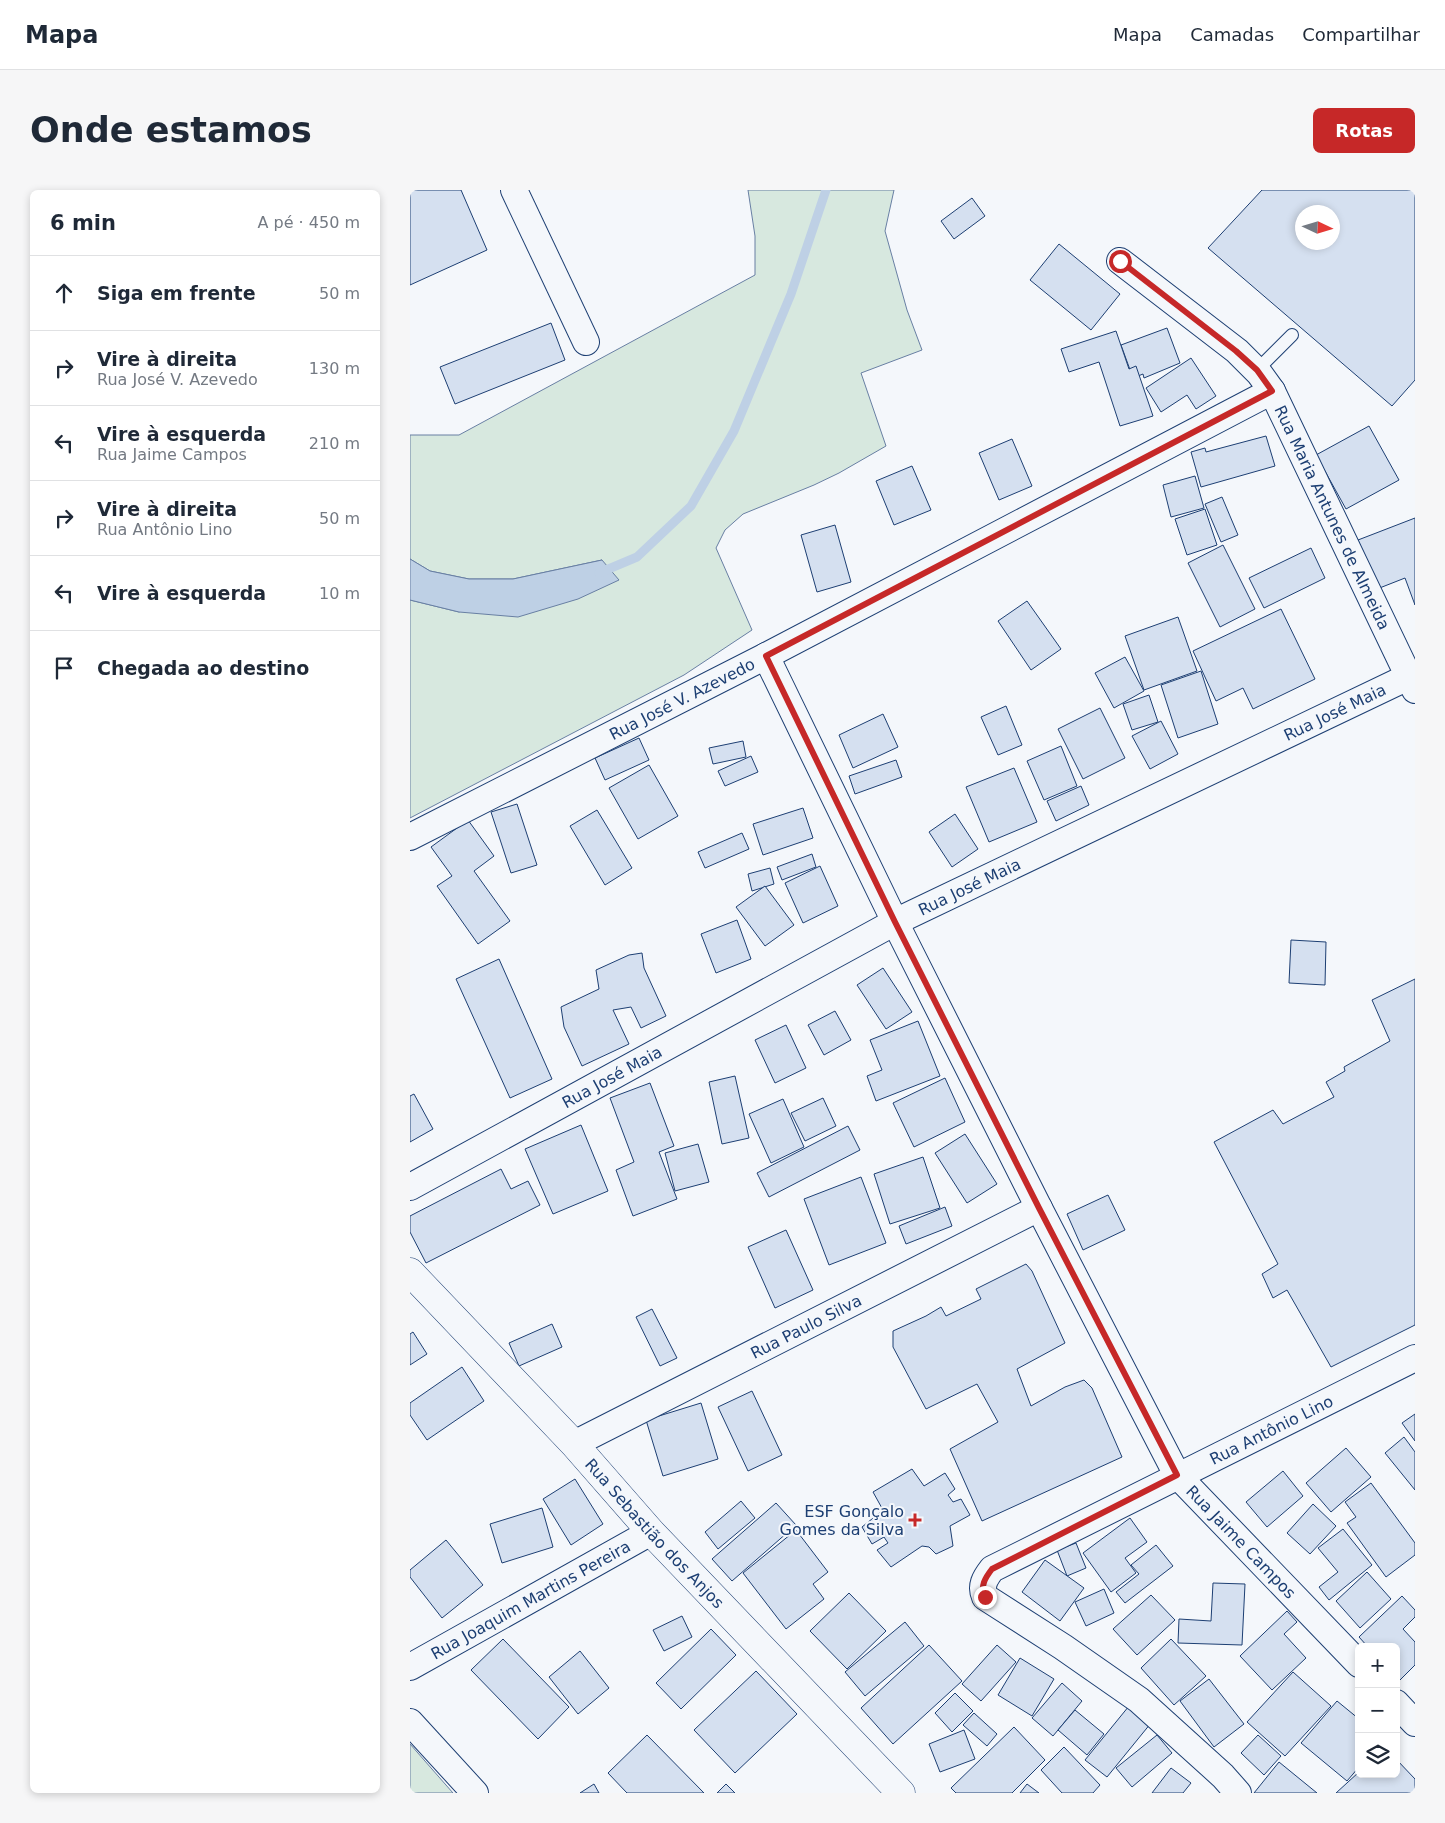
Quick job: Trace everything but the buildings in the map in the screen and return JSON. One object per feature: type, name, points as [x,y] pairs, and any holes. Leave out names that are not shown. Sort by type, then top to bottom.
[{"type":"street","points":[[514,190],[586,342]]},
{"type":"street","name":"Rua Maria Antunes de Almeida","points":[[1120,261],[1236,351],[1257,370],[1272,391],[1412,684]]},
{"type":"street","name":"Rua José V. Azevedo","points":[[410,837],[766,656],[1272,391]]},
{"type":"street","name":"Rua Jaime Campos","points":[[766,656],[895,922],[1039,1208],[1177,1475],[1355,1660]]},
{"type":"street","name":"Rua José Maia","points":[[410,1187],[895,922],[1412,684]]},
{"type":"street","name":"Rua Paulo Silva","points":[[574,1444],[1039,1208]]},
{"type":"street","name":"Rua Sebastião dos Anjos","points":[[410,1272],[574,1444],[651,1532],[901,1793]]},
{"type":"street","name":"Rua Antônio Lino","points":[[1238,1793],[1139,1700],[1063,1647],[985,1597],[982,1590],[984,1579],[992,1569],[1177,1475],[1415,1358]]},
{"type":"street","name":"Rua Joaquim Martins Pereira","points":[[410,1667],[651,1532]]},
{"type":"street","points":[[410,1722],[475,1793]]},
{"type":"lane","points":[[1257,370],[1292,335]]},
{"type":"shaded area","points":[[748,190],[894,190],[885,231],[907,310],[922,350],[861,373],[886,446],[814,485],[743,514],[725,530],[716,548],[752,630],[684,675],[410,818],[410,600],[459,612],[602,560],[513,579],[469,579],[430,571],[410,559],[410,435],[459,435],[755,275],[755,236]]},
{"type":"shaded area","points":[[410,1744],[453,1793],[410,1793]]},
{"type":"water","points":[[410,559],[430,571],[469,579],[513,579],[602,560],[619,580],[578,599],[518,617],[459,612],[410,600]]},
{"type":"waterway","points":[[599,573],[637,557],[691,506],[734,431],[791,294],[826,190]]},
{"type":"place","name":"ESF Gonçalo Gomes da Silva","points":[[915,1520]]},
{"type":"route","points":[[985,1597],[982,1590],[984,1579],[992,1569],[1177,1475],[1039,1208],[895,922],[766,656],[1272,391],[1257,370],[1236,351],[1120,261]]}]
